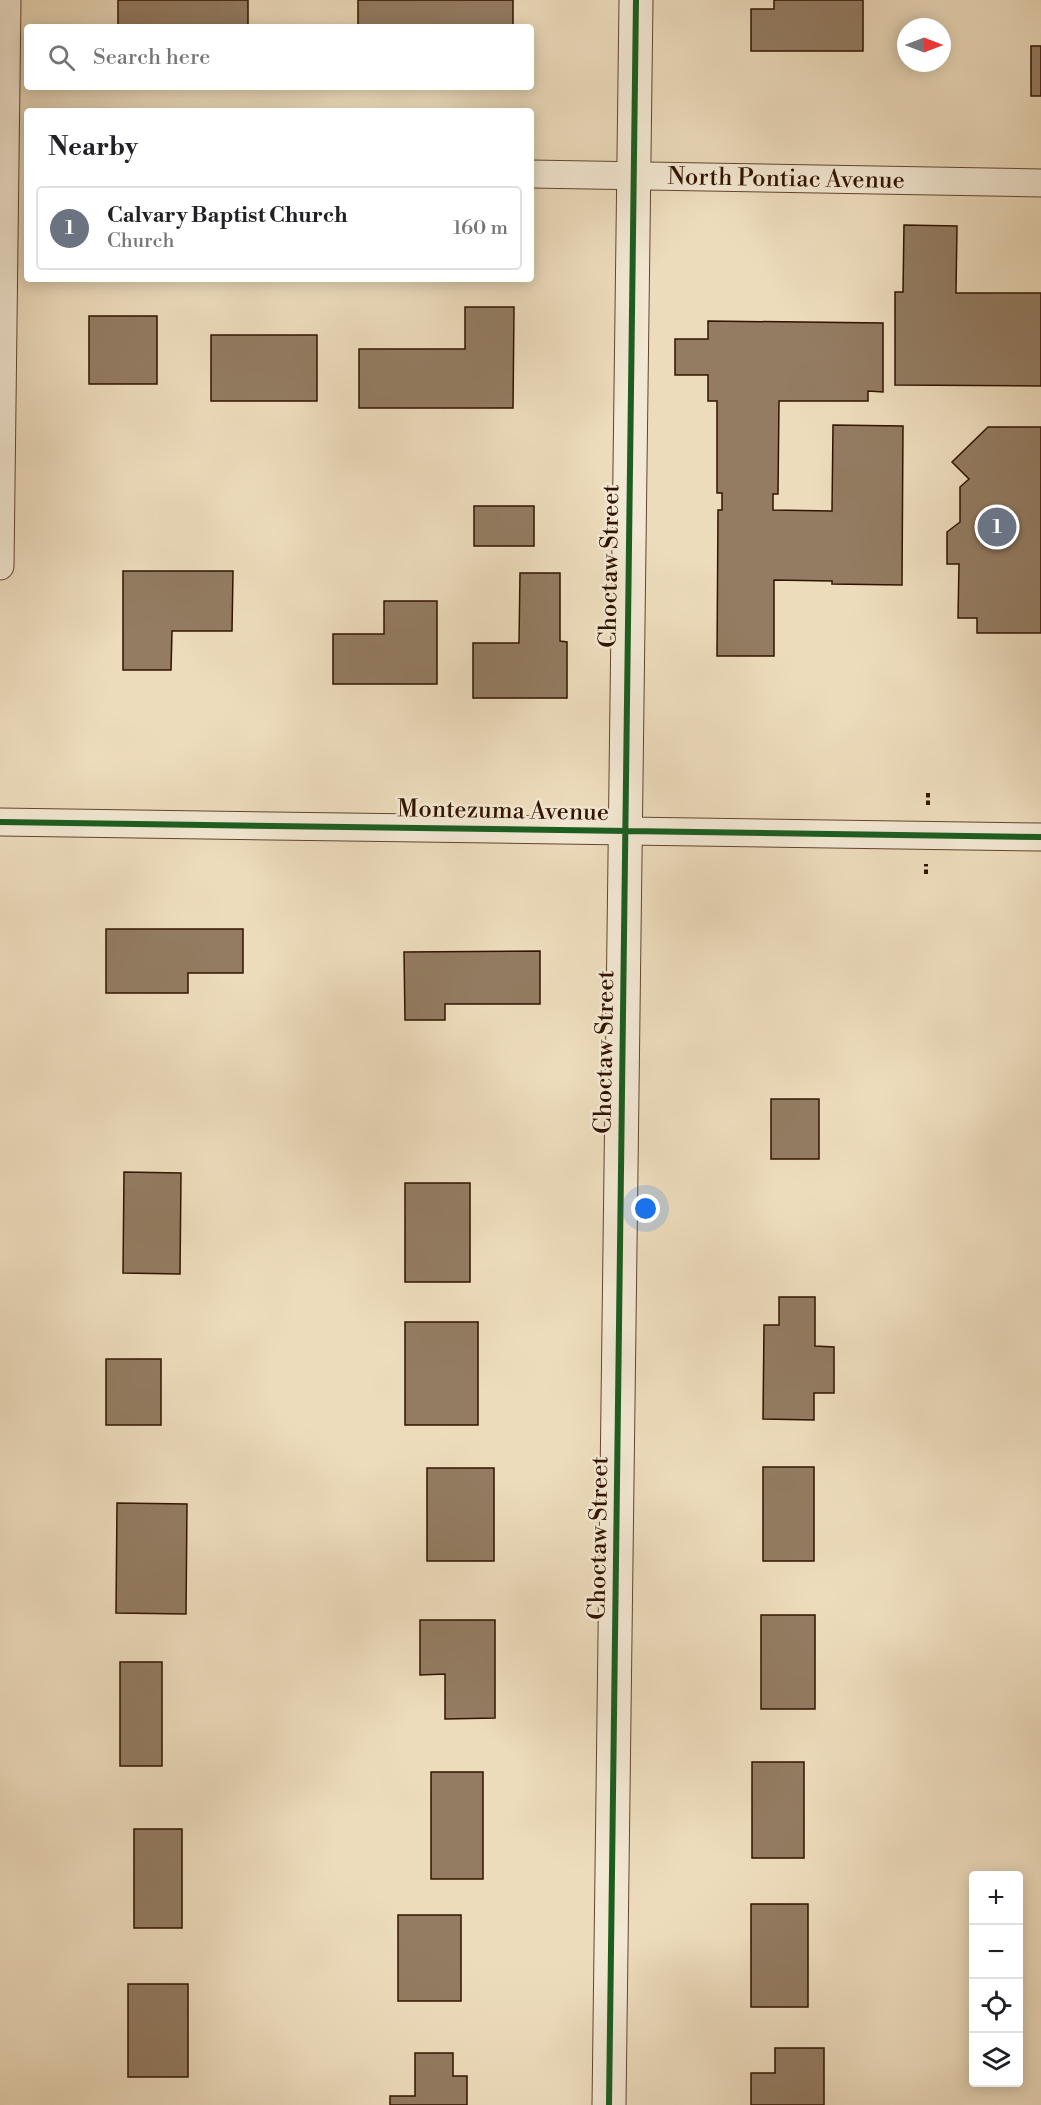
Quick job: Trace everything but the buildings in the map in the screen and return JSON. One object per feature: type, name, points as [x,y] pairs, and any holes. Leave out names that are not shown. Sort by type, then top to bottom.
[{"type":"street","points":[[0,566],[11,166],[7,0]]},
{"type":"street","name":"Choctaw Street","points":[[609,2105],[636,0]]},
{"type":"street","name":"North Pontiac Avenue","points":[[534,174],[1041,183]]},
{"type":"street","name":"Montezuma Avenue","points":[[0,822],[1041,837]]},
{"type":"cycle path","points":[[609,2105],[636,0]]},
{"type":"cycle path","points":[[0,822],[1041,837]]},
{"type":"place","name":"Calvary Baptist Church","points":[[997,527]]}]
